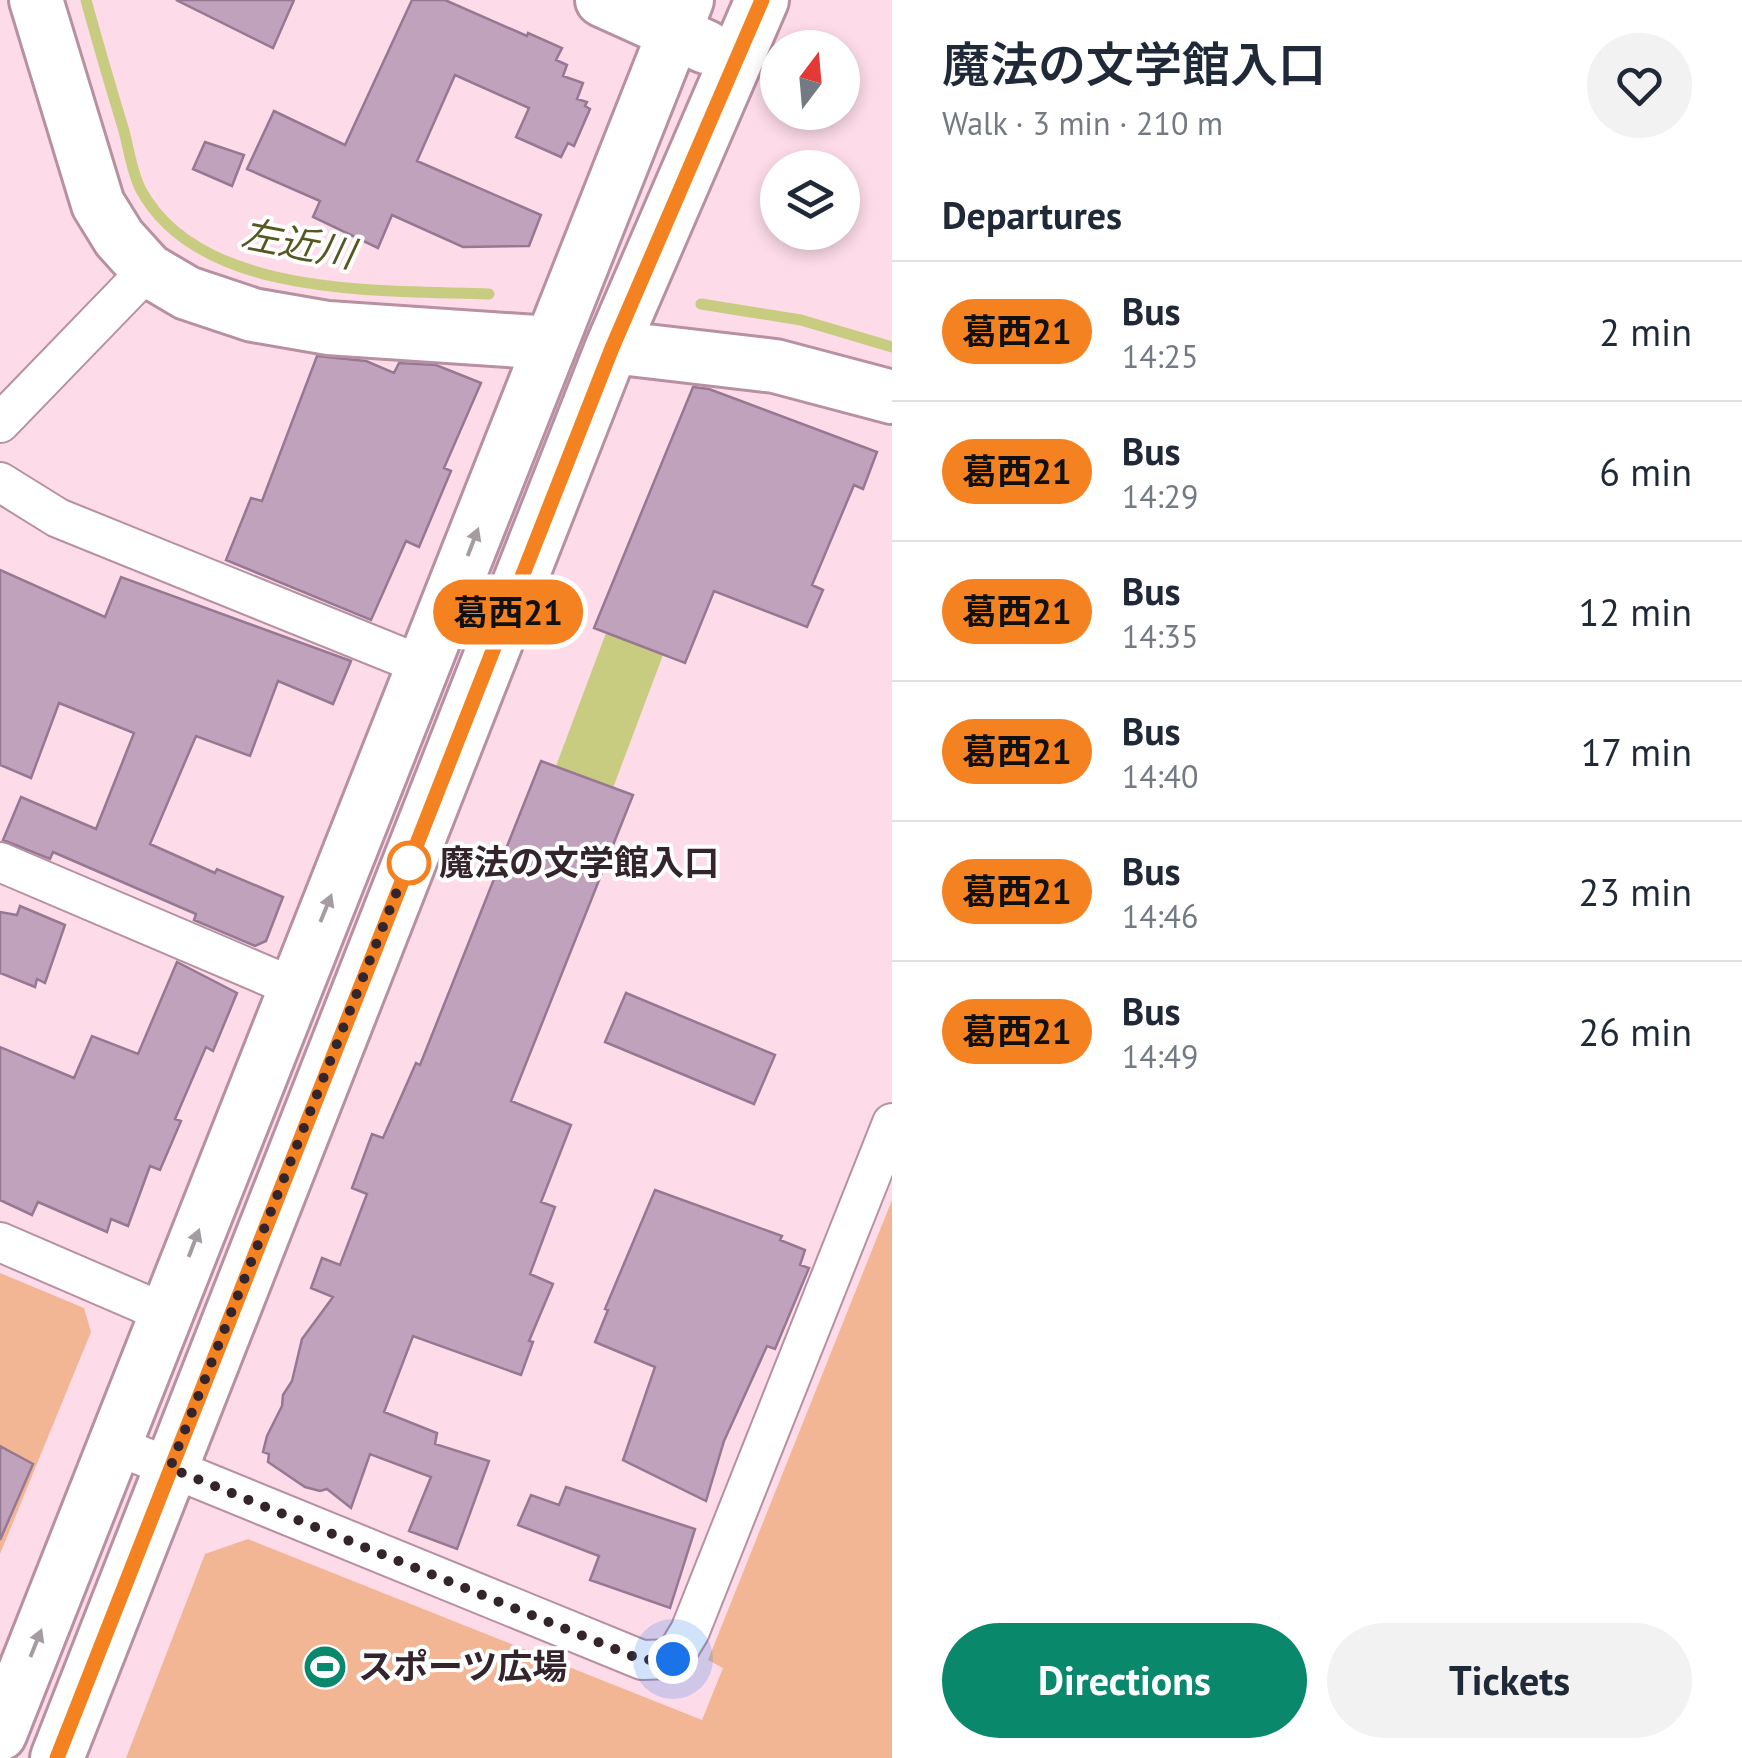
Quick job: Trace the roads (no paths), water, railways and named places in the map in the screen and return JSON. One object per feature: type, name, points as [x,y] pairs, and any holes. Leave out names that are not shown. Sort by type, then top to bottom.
[{"type":"street","points":[[36,0],[98,204],[119,238],[148,270],[188,294],[252,316],[328,328],[551,343]]},
{"type":"street","points":[[602,0],[680,16],[735,59]]},
{"type":"street","points":[[56,1758],[612,348],[757,2]]},
{"type":"street","points":[[0,1734],[680,16]]},
{"type":"street","points":[[0,424],[148,270]]},
{"type":"street","points":[[612,348],[775,366],[892,397]]},
{"type":"street","points":[[0,482],[58,518],[424,666]]},
{"type":"street","points":[[0,862],[293,987]]},
{"type":"street","points":[[115,1445],[642,1660],[673,1659],[690,1630],[892,1123]]},
{"type":"street","points":[[0,1242],[167,1314]]},
{"type":"waterway","name":"左近川","points":[[86,0],[135,176],[169,226],[205,252],[249,270],[297,281],[348,288],[489,294]]},
{"type":"waterway","name":"左近川","points":[[701,304],[801,320],[892,347]]},
{"type":"place","name":"魔法の文学館入口","points":[[409,863]]},
{"type":"place","name":"スポーツ広場","points":[[325,1667]]}]
